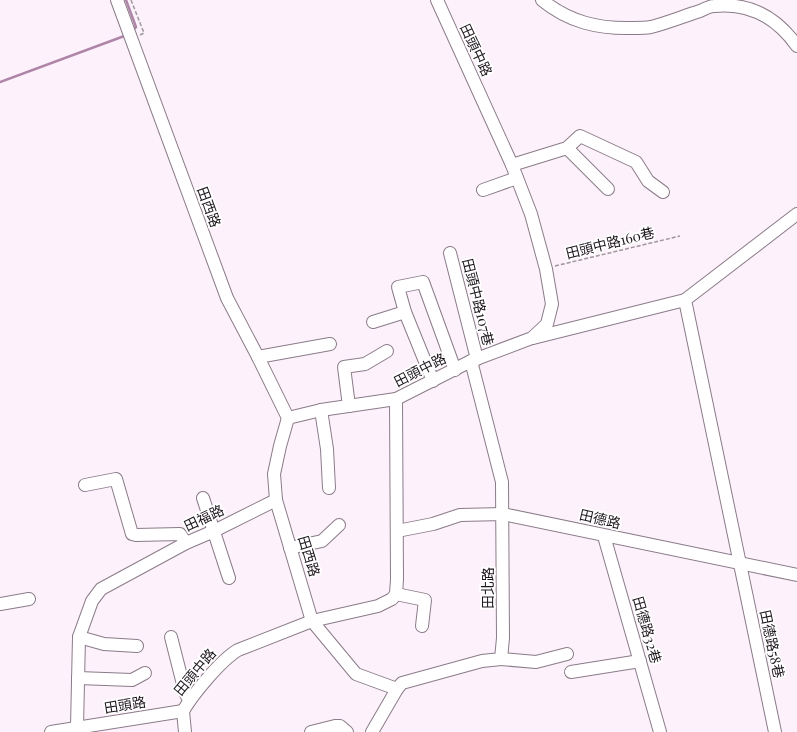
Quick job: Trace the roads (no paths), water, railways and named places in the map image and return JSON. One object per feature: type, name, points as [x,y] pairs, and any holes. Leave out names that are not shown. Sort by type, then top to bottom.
[{"type":"street","name":"田西路","points":[[117,0],[227,298],[288,418]]},
{"type":"street","name":"田頭中路","points":[[183,711],[190,700],[229,655],[238,650],[312,621],[378,606],[392,599],[396,594],[396,399],[474,360],[532,338],[547,324],[552,304],[546,269],[531,214],[512,165],[437,0]]},
{"type":"street","points":[[542,0],[564,15],[583,24],[620,28],[650,27],[714,6],[737,7],[754,10],[769,17],[789,35],[797,46]]},
{"type":"street","points":[[512,165],[567,148],[580,136],[636,162],[648,181],[663,192]]},
{"type":"street","points":[[567,148],[608,189]]},
{"type":"street","points":[[483,190],[517,178]]},
{"type":"street","points":[[532,338],[685,300],[797,214]]},
{"type":"street","name":"田頭中路107巷","points":[[450,253],[474,360]]},
{"type":"street","points":[[433,381],[405,312],[398,287],[423,282],[455,370]]},
{"type":"street","name":"田德路58巷","points":[[685,300],[775,732]]},
{"type":"street","points":[[372,322],[405,312]]},
{"type":"street","points":[[258,357],[330,344]]},
{"type":"street","points":[[349,406],[344,367],[365,364],[387,351]]},
{"type":"street","name":"田北路","points":[[474,360],[502,482],[503,638],[501,659]]},
{"type":"street","points":[[276,500],[274,474],[288,418],[321,410],[396,399]]},
{"type":"street","points":[[321,410],[329,488]]},
{"type":"street","points":[[85,485],[116,479],[132,534],[180,534],[186,543]]},
{"type":"street","points":[[202,498],[229,578]]},
{"type":"street","name":"田西路","points":[[276,500],[312,621]]},
{"type":"street","name":"田福路","points":[[77,728],[80,637],[92,602],[101,589],[186,543],[214,531],[276,500]]},
{"type":"street","name":"田德路","points":[[397,531],[433,524],[460,515],[503,514],[797,575]]},
{"type":"street","points":[[290,548],[322,541],[339,525]]},
{"type":"street","name":"田德路32巷","points":[[604,536],[660,732]]},
{"type":"street","points":[[396,594],[425,600],[422,626]]},
{"type":"street","points":[[0,604],[29,599]]},
{"type":"street","points":[[312,621],[356,674],[397,689]]},
{"type":"street","points":[[80,637],[104,644],[137,646]]},
{"type":"street","points":[[171,637],[185,692],[190,700]]},
{"type":"street","points":[[372,732],[402,683],[482,661],[501,659],[536,662],[567,654]]},
{"type":"street","points":[[571,672],[640,661]]},
{"type":"street","points":[[78,678],[132,680],[145,673]]},
{"type":"street","points":[[183,711],[185,732]]},
{"type":"street","name":"田頭路","points":[[51,732],[183,711]]},
{"type":"street","points":[[311,732],[340,726],[347,732]]},
{"type":"waterway","points":[[126,0],[136,27],[132,31]]},
{"type":"waterway","points":[[0,82],[127,35]]}]
